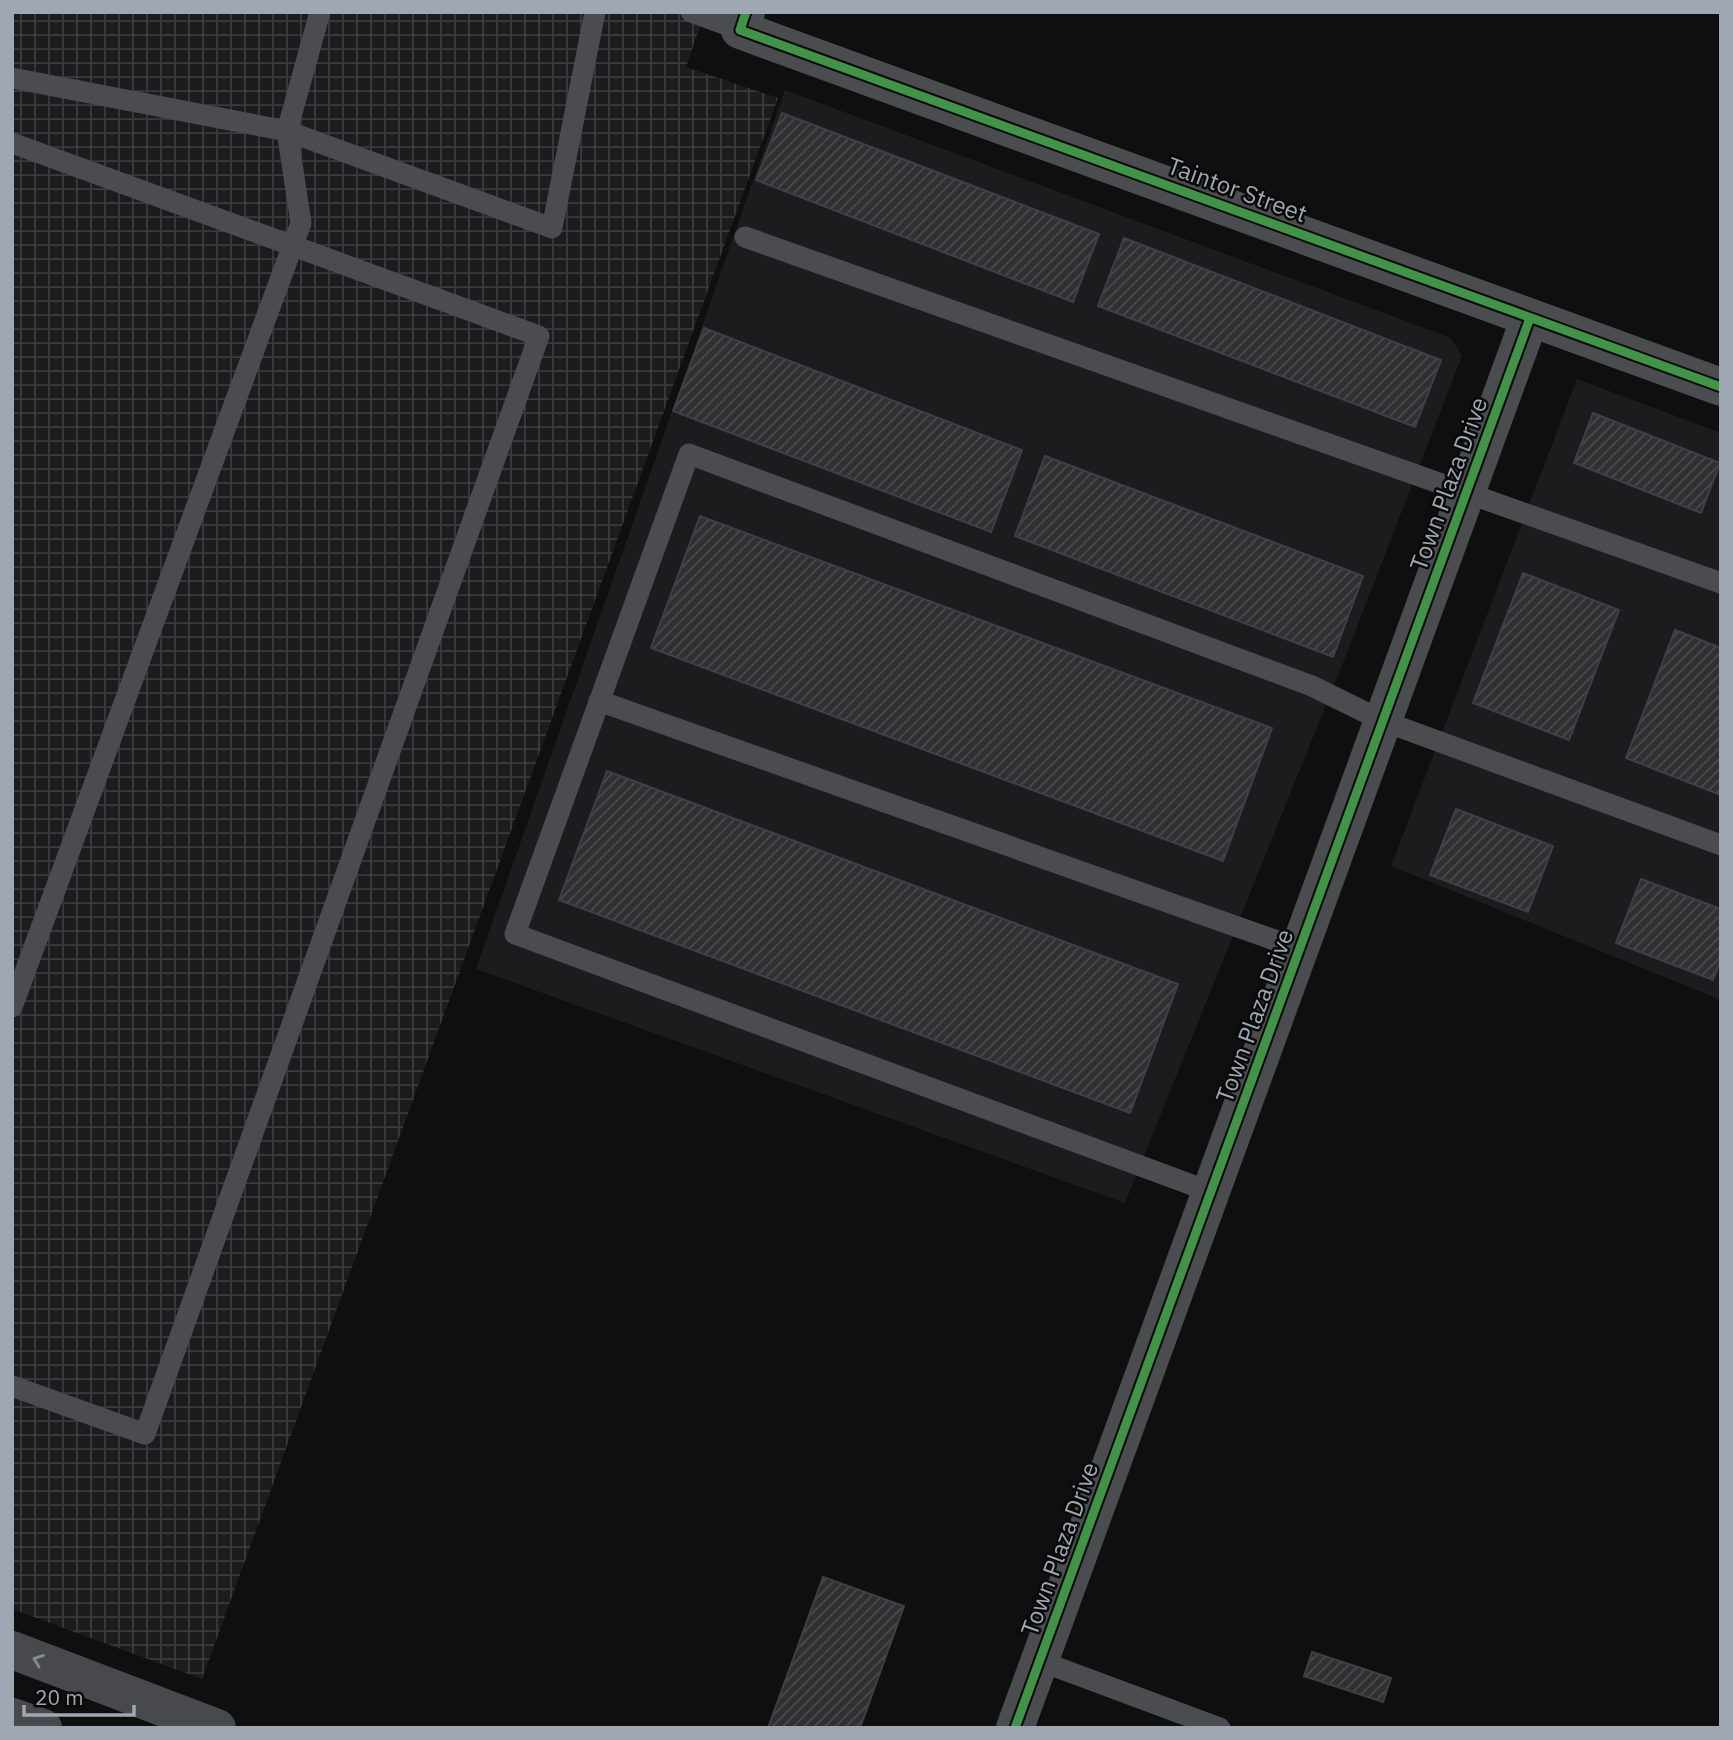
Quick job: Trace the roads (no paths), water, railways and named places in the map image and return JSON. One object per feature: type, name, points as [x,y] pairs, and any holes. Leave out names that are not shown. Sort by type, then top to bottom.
[{"type":"main road","points":[[12,1650],[216,1728]]},
{"type":"main road","points":[[12,1717],[43,1728]]},
{"type":"street","name":"Taintor Street","points":[[743,21],[1530,318],[1721,387]]},
{"type":"street","name":"Town Plaza Drive","points":[[1015,1728],[1530,318]]},
{"type":"lane","points":[[12,1007],[301,223],[287,131],[320,12]]},
{"type":"lane","points":[[13,79],[287,131],[552,228],[595,12]]},
{"type":"lane","points":[[691,12],[743,21]]},
{"type":"lane","points":[[12,143],[539,336],[145,1434],[12,1385]]},
{"type":"lane","points":[[745,237],[1721,583]]},
{"type":"lane","points":[[1211,1192],[515,934],[689,454],[1312,686],[1383,721],[1721,845]]},
{"type":"lane","points":[[599,701],[1300,949]]},
{"type":"lane","points":[[1040,1661],[1220,1728]]}]
